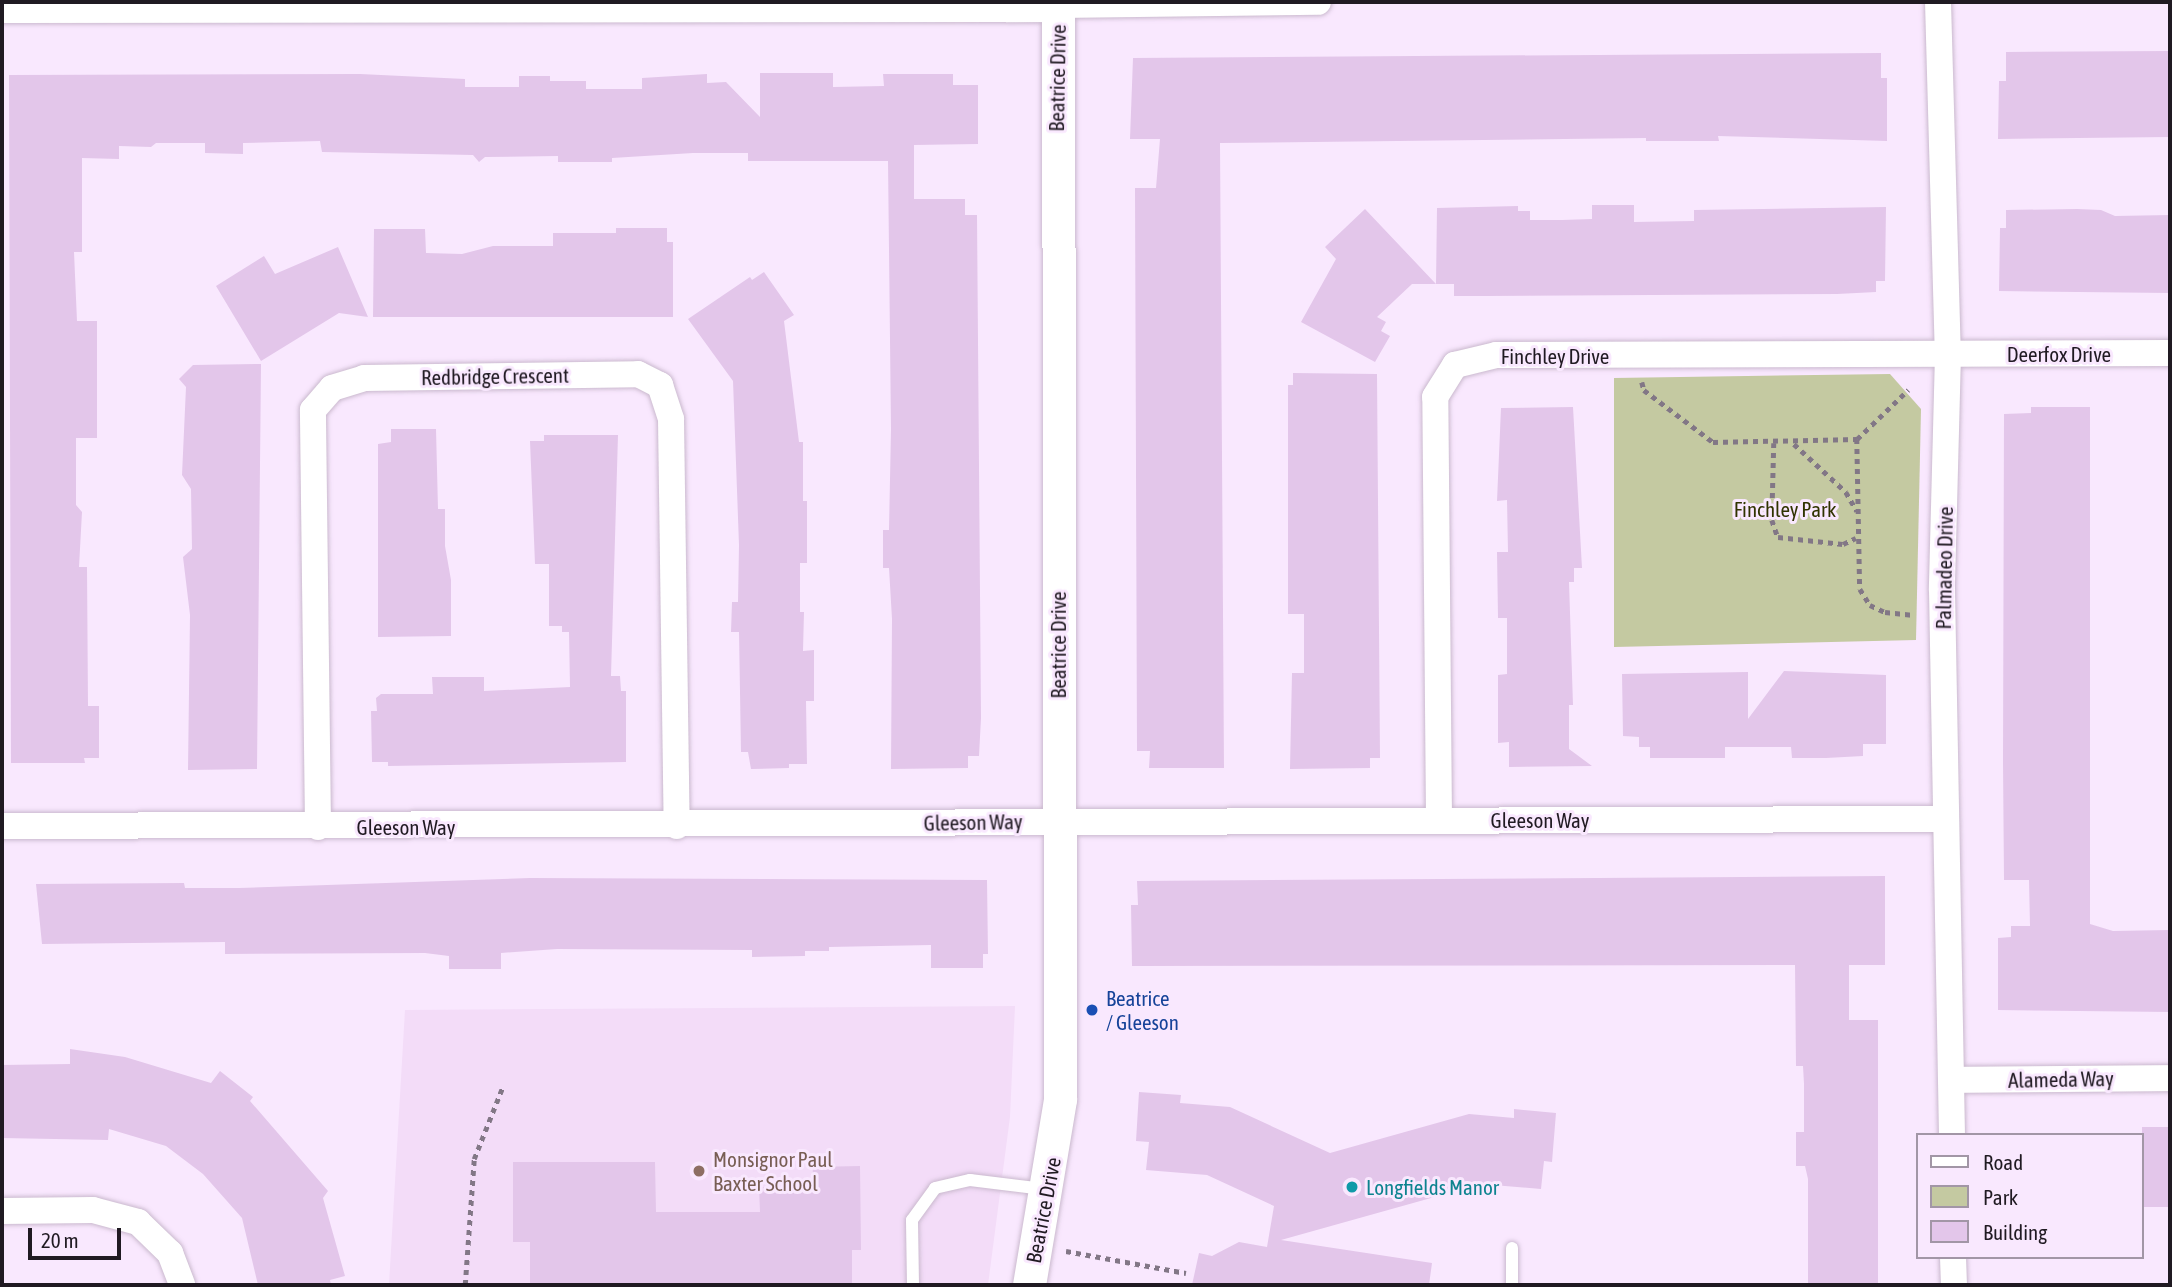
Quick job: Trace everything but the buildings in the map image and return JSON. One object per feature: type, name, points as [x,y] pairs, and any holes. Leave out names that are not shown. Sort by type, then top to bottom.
[{"type":"street","points":[[2,6],[1318,2]]},
{"type":"street","name":"Palmadeo Drive","points":[[1938,2],[1948,354],[1943,614],[1944,819],[1952,1133]]},
{"type":"street","name":"Beatrice Drive","points":[[1029,1285],[1047,1190],[1060,1099],[1058,3]]},
{"type":"street","name":"Deerfox Drive","points":[[1948,354],[2170,353]]},
{"type":"street","name":"Finchley Drive","points":[[1439,820],[1435,397],[1455,365],[1496,355],[1948,354]]},
{"type":"street","name":"Redbridge Crescent","points":[[318,827],[313,410],[332,388],[364,378],[638,374],[660,385],[671,419],[677,826]]},
{"type":"street","name":"Gleeson Way","points":[[2,827],[1944,819]]},
{"type":"street","name":"Alameda Way","points":[[1951,1080],[2170,1078]]},
{"type":"street","points":[[2,1211],[93,1210],[138,1222],[170,1253],[182,1285]]},
{"type":"street","points":[[1953,1259],[1954,1285]]},
{"type":"lane","points":[[913,1285],[912,1220],[935,1188],[970,1180],[1047,1190]]},
{"type":"lane","points":[[1512,1248],[1512,1285]]},
{"type":"path","points":[[1635,356],[1643,390],[1713,442],[1793,443],[1857,439],[1908,390]]},
{"type":"path","points":[[1857,439],[1856,538],[1860,589],[1870,605],[1885,612],[1943,614]]},
{"type":"path","points":[[1774,443],[1772,520],[1778,537],[1843,544],[1856,538]]},
{"type":"path","points":[[1793,443],[1846,492],[1858,511]]},
{"type":"path","points":[[465,1285],[474,1159],[503,1086]]},
{"type":"path","points":[[1065,1251],[1186,1273]]},
{"type":"shaded area","name":"Monsignor Paul Baxter School","points":[[1015,1006],[1010,1117],[988,1285],[389,1285],[405,1010]]},
{"type":"green space","name":"Finchley Park","points":[[1890,374],[1921,409],[1916,640],[1614,647],[1614,378]]},
{"type":"place","name":"Beatrice / Gleeson","points":[[1092,1010]]},
{"type":"place","name":"Monsignor Paul Baxter School","points":[[699,1171]]},
{"type":"place","name":"Longfields Manor","points":[[1352,1187]]}]
